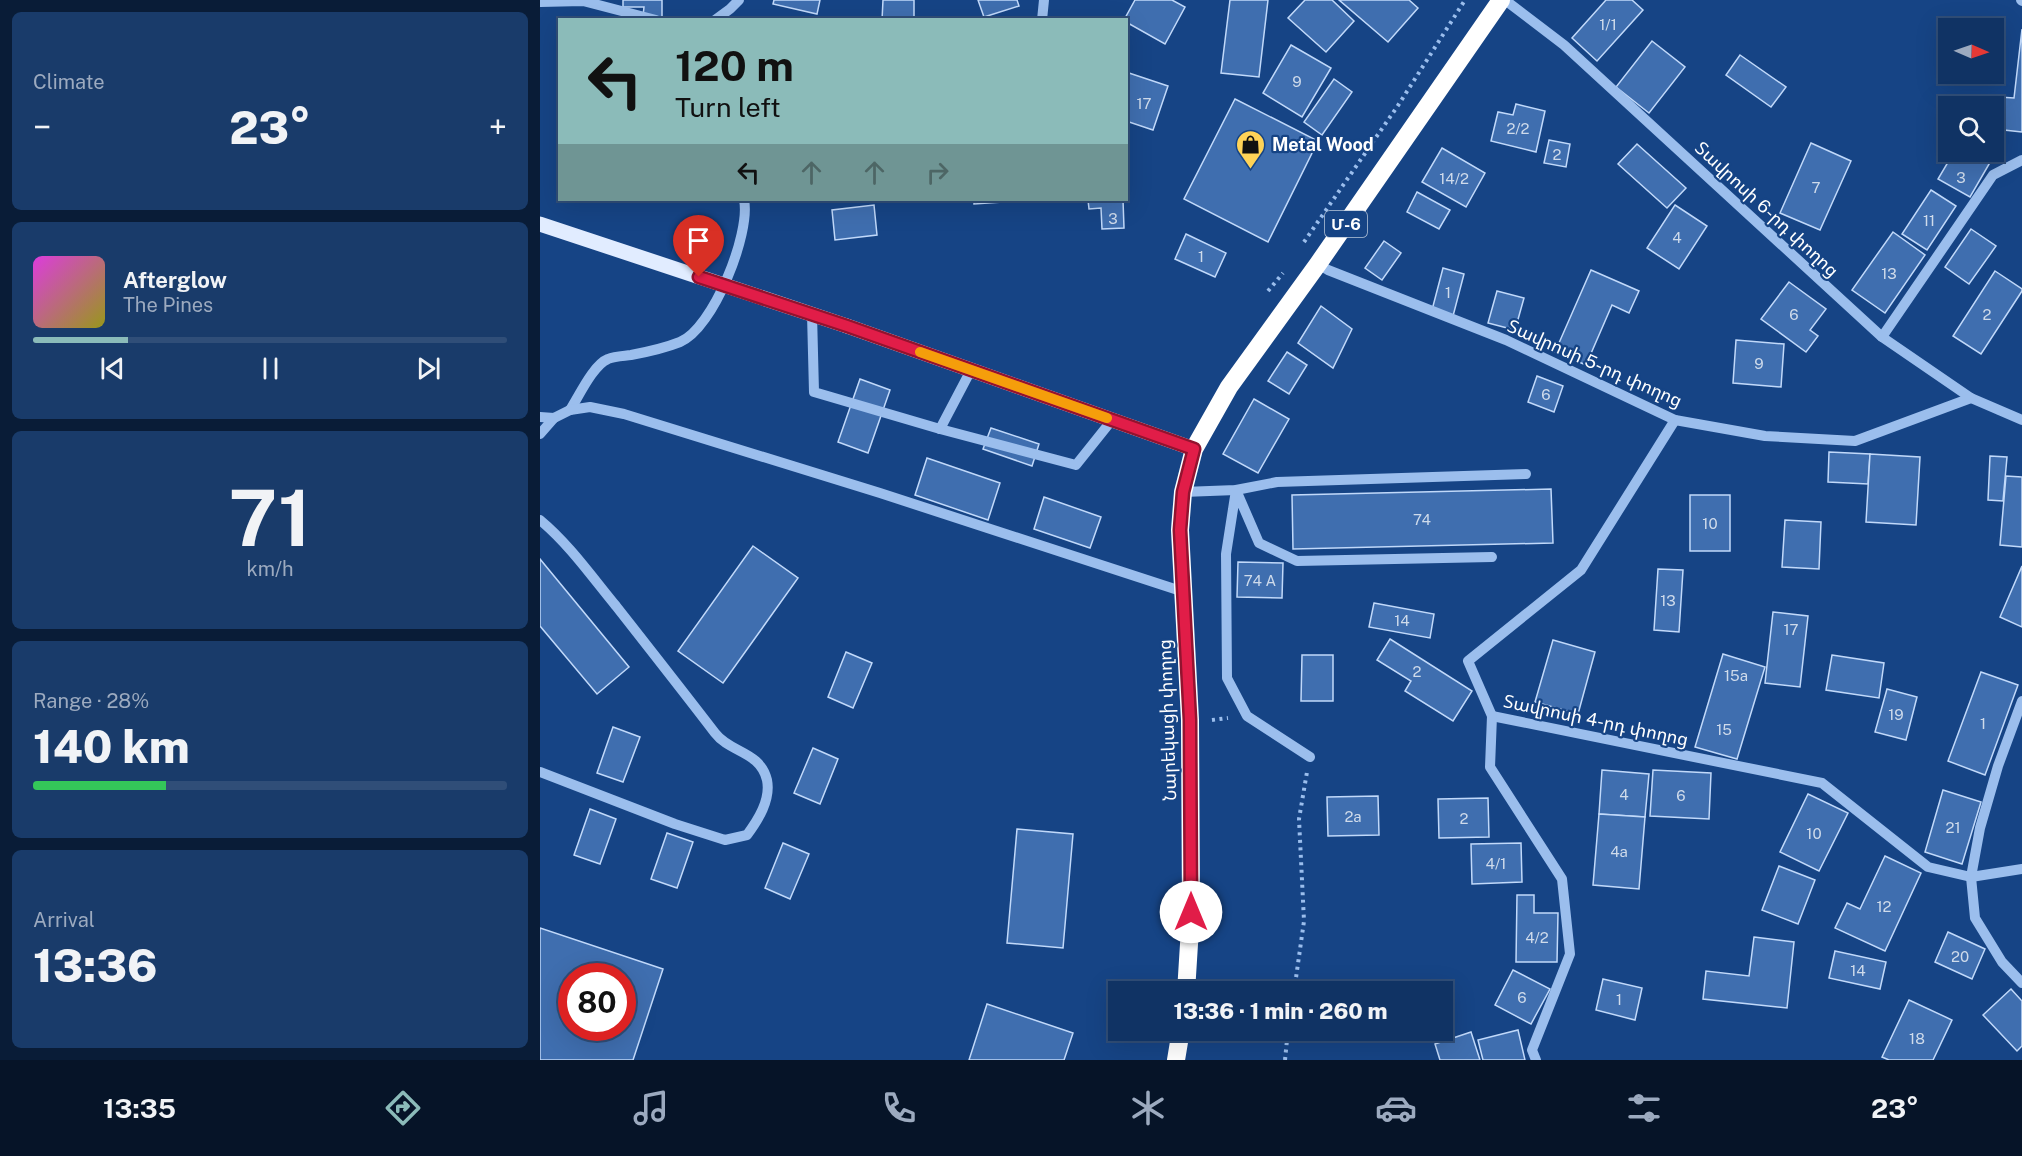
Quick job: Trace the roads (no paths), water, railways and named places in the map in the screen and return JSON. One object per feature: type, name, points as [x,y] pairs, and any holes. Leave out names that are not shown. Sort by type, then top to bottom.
[{"type":"highway","name":"Մ-6","points":[[1194,449],[1229,387],[1503,0]]},
{"type":"highway","name":"Նարեկացի փողոց","points":[[1187,981],[1191,900],[1190,720],[1180,530],[1183,492],[1194,449]]},
{"type":"highway","points":[[1176,1060],[1179,1041]]},
{"type":"main road","points":[[540,224],[847,326],[1194,449]]},
{"type":"street","points":[[718,18],[739,0]]},
{"type":"street","points":[[1042,18],[1044,0]]},
{"type":"street","name":"Տավրոսի 6-րդ փողոց","points":[[1503,0],[1564,45],[1882,337],[1971,398],[2022,420]]},
{"type":"street","points":[[540,2],[583,1],[648,18]]},
{"type":"street","points":[[1882,337],[1993,176],[2022,159]]},
{"type":"street","points":[[570,411],[592,375],[607,359],[642,353],[682,342],[707,317],[733,266],[738,248],[744,201]]},
{"type":"street","name":"Տավրոսի 5-րդ փողոց","points":[[1318,264],[1328,270],[1506,340],[1675,420],[1765,436],[1855,441],[1971,398]]},
{"type":"street","points":[[812,314],[814,392],[940,429],[1076,465],[1112,420]]},
{"type":"street","points":[[940,429],[971,370]]},
{"type":"street","points":[[540,434],[554,418],[570,411],[590,407],[624,414],[880,493],[1184,592]]},
{"type":"street","points":[[540,417],[554,418]]},
{"type":"street","name":"Տավրոսի 4-րդ փողոց","points":[[1675,420],[1581,570],[1468,661],[1492,716],[1822,783],[1928,867],[1971,876],[2022,869]]},
{"type":"street","points":[[1183,492],[1236,490],[1277,482],[1526,474]]},
{"type":"street","points":[[1236,490],[1259,543],[1297,561],[1492,557]]},
{"type":"street","points":[[1236,490],[1226,554],[1227,678],[1246,716],[1310,757]]},
{"type":"street","points":[[540,520],[552,530],[596,581],[718,737],[759,762],[767,782],[766,800],[757,821],[747,835],[725,840],[675,824],[540,772]]},
{"type":"street","points":[[2022,701],[1998,766],[1980,828],[1971,876],[1975,918],[2002,962],[2022,983]]},
{"type":"street","points":[[1492,716],[1490,767],[1562,879],[1570,954],[1532,1050],[1536,1060]]},
{"type":"place","name":"Metal Wood","points":[[1251,170]]}]
